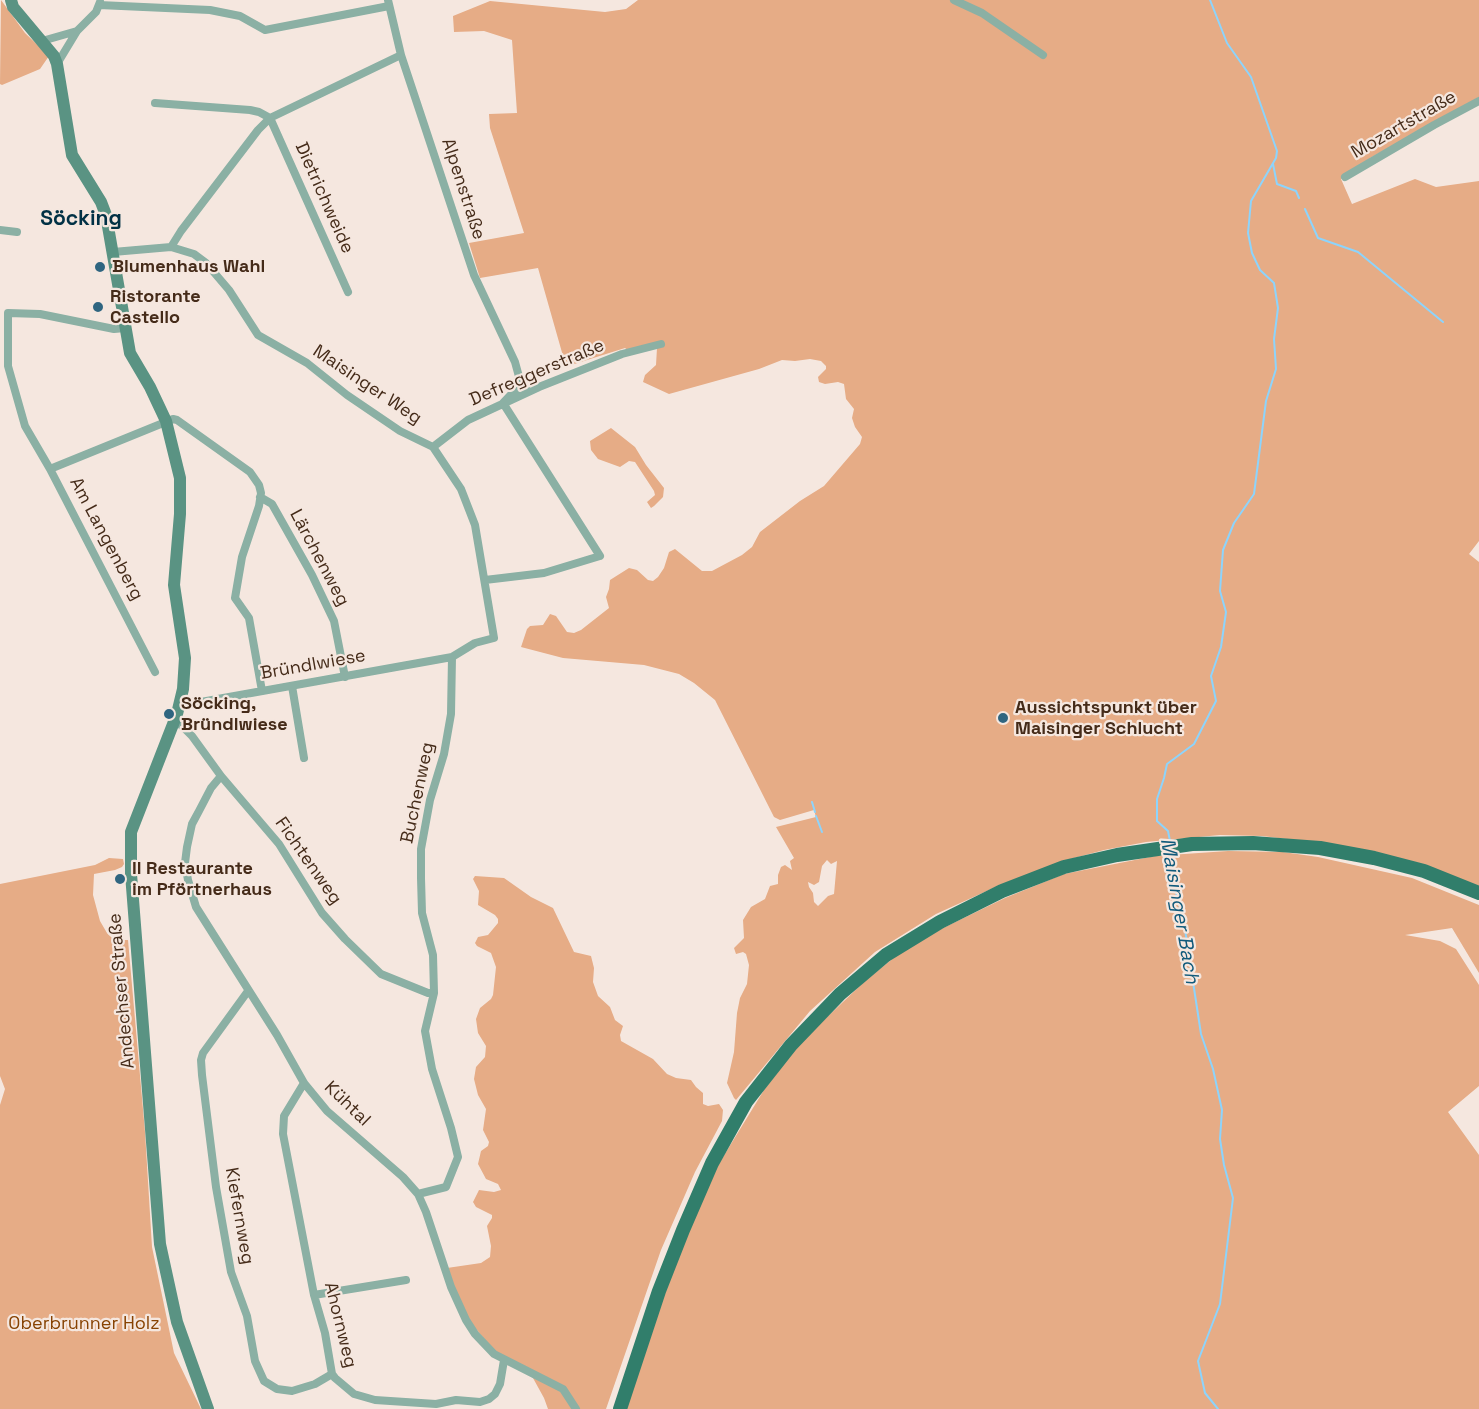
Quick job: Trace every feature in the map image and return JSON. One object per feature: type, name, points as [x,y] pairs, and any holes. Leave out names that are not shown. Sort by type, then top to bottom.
[{"type":"main road","points":[[620,1409],[659,1291],[712,1163],[746,1102],[791,1045],[840,994],[886,956],[940,922],[1002,891],[1064,867],[1117,855],[1192,844],[1253,843],[1320,848],[1374,858],[1424,872],[1479,893]]},
{"type":"street","name":"Andechser Straße","points":[[11,0],[13,7],[57,63],[72,155],[101,202],[106,215],[130,354],[150,387],[166,421],[180,478],[180,514],[174,585],[185,658],[180,700],[174,723],[131,832],[131,874],[160,1244],[177,1322],[208,1409]]},
{"type":"street","points":[[954,0],[982,13],[1043,55]]},
{"type":"street","points":[[57,63],[77,31],[96,12],[100,2],[210,10],[240,16],[266,30],[389,3]]},
{"type":"street","name":"Alpenstraße","points":[[389,3],[401,55],[474,275],[515,362],[521,384],[503,403]]},
{"type":"street","points":[[42,41],[77,31]]},
{"type":"street","points":[[171,247],[258,130],[270,118],[401,55]]},
{"type":"street","name":"Mozartstraße","points":[[1345,177],[1479,101]]},
{"type":"street","points":[[155,103],[250,110],[270,118]]},
{"type":"street","name":"Dietrichweide","points":[[270,118],[348,292]]},
{"type":"street","points":[[0,230],[17,232]]},
{"type":"street","name":"Maisinger Weg","points":[[113,252],[171,247],[194,254],[206,263],[229,290],[258,334],[307,363],[347,395],[400,431],[434,447],[461,489],[475,525],[494,638],[474,643],[452,657]]},
{"type":"street","points":[[50,469],[25,426],[8,366],[8,313],[40,314],[114,329],[125,328]]},
{"type":"street","name":"Defreggerstraße","points":[[434,447],[468,420],[503,403],[591,366],[629,352],[661,344]]},
{"type":"street","points":[[485,580],[544,573],[600,556],[503,403]]},
{"type":"street","name":"Lärchenweg","points":[[166,421],[177,420],[250,472],[259,485],[260,497],[272,504],[332,616],[345,677]]},
{"type":"street","name":"Am Langenberg","points":[[155,672],[50,469],[166,421]]},
{"type":"street","points":[[260,497],[242,557],[235,598],[249,618],[262,691]]},
{"type":"street","name":"Bründlwiese","points":[[180,700],[201,702],[452,657]]},
{"type":"street","name":"Buchenweg","points":[[418,1194],[446,1187],[458,1157],[432,1069],[425,1031],[434,993],[433,955],[422,913],[421,849],[430,800],[444,754],[451,714],[452,657]]},
{"type":"street","points":[[292,686],[304,758]]},
{"type":"street","name":"Fichtenweg","points":[[174,723],[181,725],[192,735],[221,776],[279,844],[322,913],[345,939],[381,974],[428,993],[434,993]]},
{"type":"street","name":"Kühtal","points":[[221,776],[211,788],[192,824],[187,847],[185,863],[190,893],[196,907],[277,1035],[304,1083],[327,1111],[403,1177],[418,1194],[451,1287],[466,1320],[494,1354],[563,1389],[576,1409]]},
{"type":"street","name":"Kiefernweg","points":[[248,991],[203,1053],[201,1060],[216,1187],[231,1272],[247,1316],[255,1361],[264,1381],[277,1389],[292,1391],[315,1384],[332,1374]]},
{"type":"street","name":"Ahornweg","points":[[304,1083],[285,1116],[282,1130],[332,1374],[354,1394],[375,1400],[436,1404],[456,1400],[476,1402],[489,1399],[495,1394],[503,1374],[504,1360]]},
{"type":"street","points":[[314,1295],[406,1280]]},
{"type":"green space","points":[[1,0],[25,33],[49,56],[40,69],[2,85],[0,84]]},
{"type":"green space","points":[[638,0],[1479,0],[1479,97],[1370,158],[1341,179],[1352,204],[1415,179],[1436,187],[1479,181],[1479,541],[1469,554],[1479,562],[1479,888],[1320,843],[1262,836],[1220,835],[1146,842],[1063,861],[1000,885],[936,914],[875,952],[810,1011],[736,1100],[734,1098],[727,1083],[734,1052],[737,1013],[740,998],[747,984],[749,965],[746,954],[743,952],[736,954],[734,948],[744,938],[743,920],[751,907],[765,899],[770,886],[778,884],[781,867],[785,865],[792,870],[790,861],[794,858],[776,827],[816,817],[814,810],[780,820],[774,817],[715,700],[679,674],[644,665],[563,658],[521,647],[527,629],[530,626],[543,625],[550,614],[556,616],[567,632],[574,633],[581,630],[609,608],[606,597],[610,580],[629,568],[637,570],[648,580],[653,581],[664,568],[669,552],[675,549],[702,571],[712,571],[742,555],[752,547],[760,532],[800,501],[824,486],[860,444],[862,437],[855,427],[852,418],[854,409],[846,399],[844,384],[819,382],[818,377],[826,369],[821,361],[782,360],[759,369],[669,394],[643,382],[645,375],[656,365],[657,348],[631,353],[625,348],[568,366],[563,356],[538,268],[480,278],[469,243],[524,233],[490,128],[489,114],[517,113],[512,40],[484,31],[454,32],[453,16],[490,1],[605,12],[626,9]],"holes":[[[827,860],[831,864],[837,861],[834,894],[828,896],[818,906],[814,902],[808,882],[814,885],[819,882],[822,866]]]},
{"type":"green space","points":[[611,428],[635,447],[664,488],[663,497],[651,508],[647,502],[655,495],[654,491],[635,462],[629,461],[620,467],[598,459],[591,450],[590,441]]},
{"type":"green space","points":[[1228,851],[1283,852],[1318,857],[1412,878],[1479,905],[1479,973],[1452,928],[1405,935],[1440,941],[1456,949],[1479,985],[1479,1086],[1448,1112],[1479,1155],[1479,1409],[624,1409],[662,1295],[712,1175],[764,1090],[800,1043],[865,981],[896,956],[941,929],[1005,898],[1064,874],[1155,856]]},
{"type":"green space","name":"Oberbrunner Holz","points":[[109,858],[123,859],[124,864],[115,870],[94,874],[93,895],[100,921],[107,933],[114,940],[128,940],[145,1132],[152,1247],[174,1353],[201,1409],[0,1409],[0,1105],[5,1089],[0,1076],[0,884],[95,865]]},
{"type":"green space","points":[[475,876],[504,878],[531,897],[553,908],[574,952],[591,956],[594,968],[593,982],[598,996],[610,1007],[615,1020],[623,1026],[621,1041],[653,1059],[667,1074],[691,1080],[703,1093],[703,1104],[708,1106],[719,1104],[723,1110],[722,1121],[695,1172],[661,1250],[606,1409],[548,1409],[528,1369],[495,1352],[467,1318],[447,1268],[481,1263],[490,1257],[491,1246],[487,1226],[492,1215],[476,1207],[473,1202],[479,1190],[494,1192],[501,1190],[498,1184],[486,1179],[478,1164],[481,1151],[488,1146],[489,1142],[483,1130],[486,1109],[478,1095],[474,1079],[476,1067],[485,1057],[486,1046],[478,1033],[476,1019],[480,1008],[493,995],[496,967],[491,953],[475,943],[478,937],[488,935],[498,923],[498,919],[478,905],[479,891],[473,879]]},
{"type":"waterway","name":"Maisinger Bach","points":[[1170,841],[1168,831],[1157,821],[1157,799],[1167,764],[1194,744],[1216,701],[1211,676],[1221,647],[1226,612],[1220,591],[1223,550],[1234,523],[1254,494],[1266,401],[1276,369],[1274,339],[1278,308],[1274,283],[1260,270],[1252,253],[1248,233],[1251,201],[1276,158],[1277,151],[1251,77],[1227,43],[1210,0]]},
{"type":"waterway","points":[[1273,164],[1277,184],[1296,191],[1299,198]]},
{"type":"waterway","points":[[1305,209],[1318,238],[1358,252],[1443,322]]},
{"type":"waterway","points":[[812,802],[815,812]]},
{"type":"waterway","points":[[816,816],[822,832]]},
{"type":"waterway","name":"Maisinger Bach","points":[[1171,853],[1174,885],[1184,923],[1201,1034],[1213,1069],[1222,1110],[1220,1139],[1233,1198],[1220,1304],[1198,1361],[1205,1393],[1218,1409]]},
{"type":"place","name":"Blumenhaus Wahl","points":[[100,267]]},
{"type":"place","name":"Ristorante Castello","points":[[98,307]]},
{"type":"place","name":"Söcking, Bründlwiese","points":[[169,714]]},
{"type":"place","name":"Aussichtspunkt über Maisinger Schlucht","points":[[1003,718]]},
{"type":"place","name":"Il Restaurante im Pförtnerhaus","points":[[120,879]]},
{"type":"district","name":"Söcking","points":[[81,219]]}]
